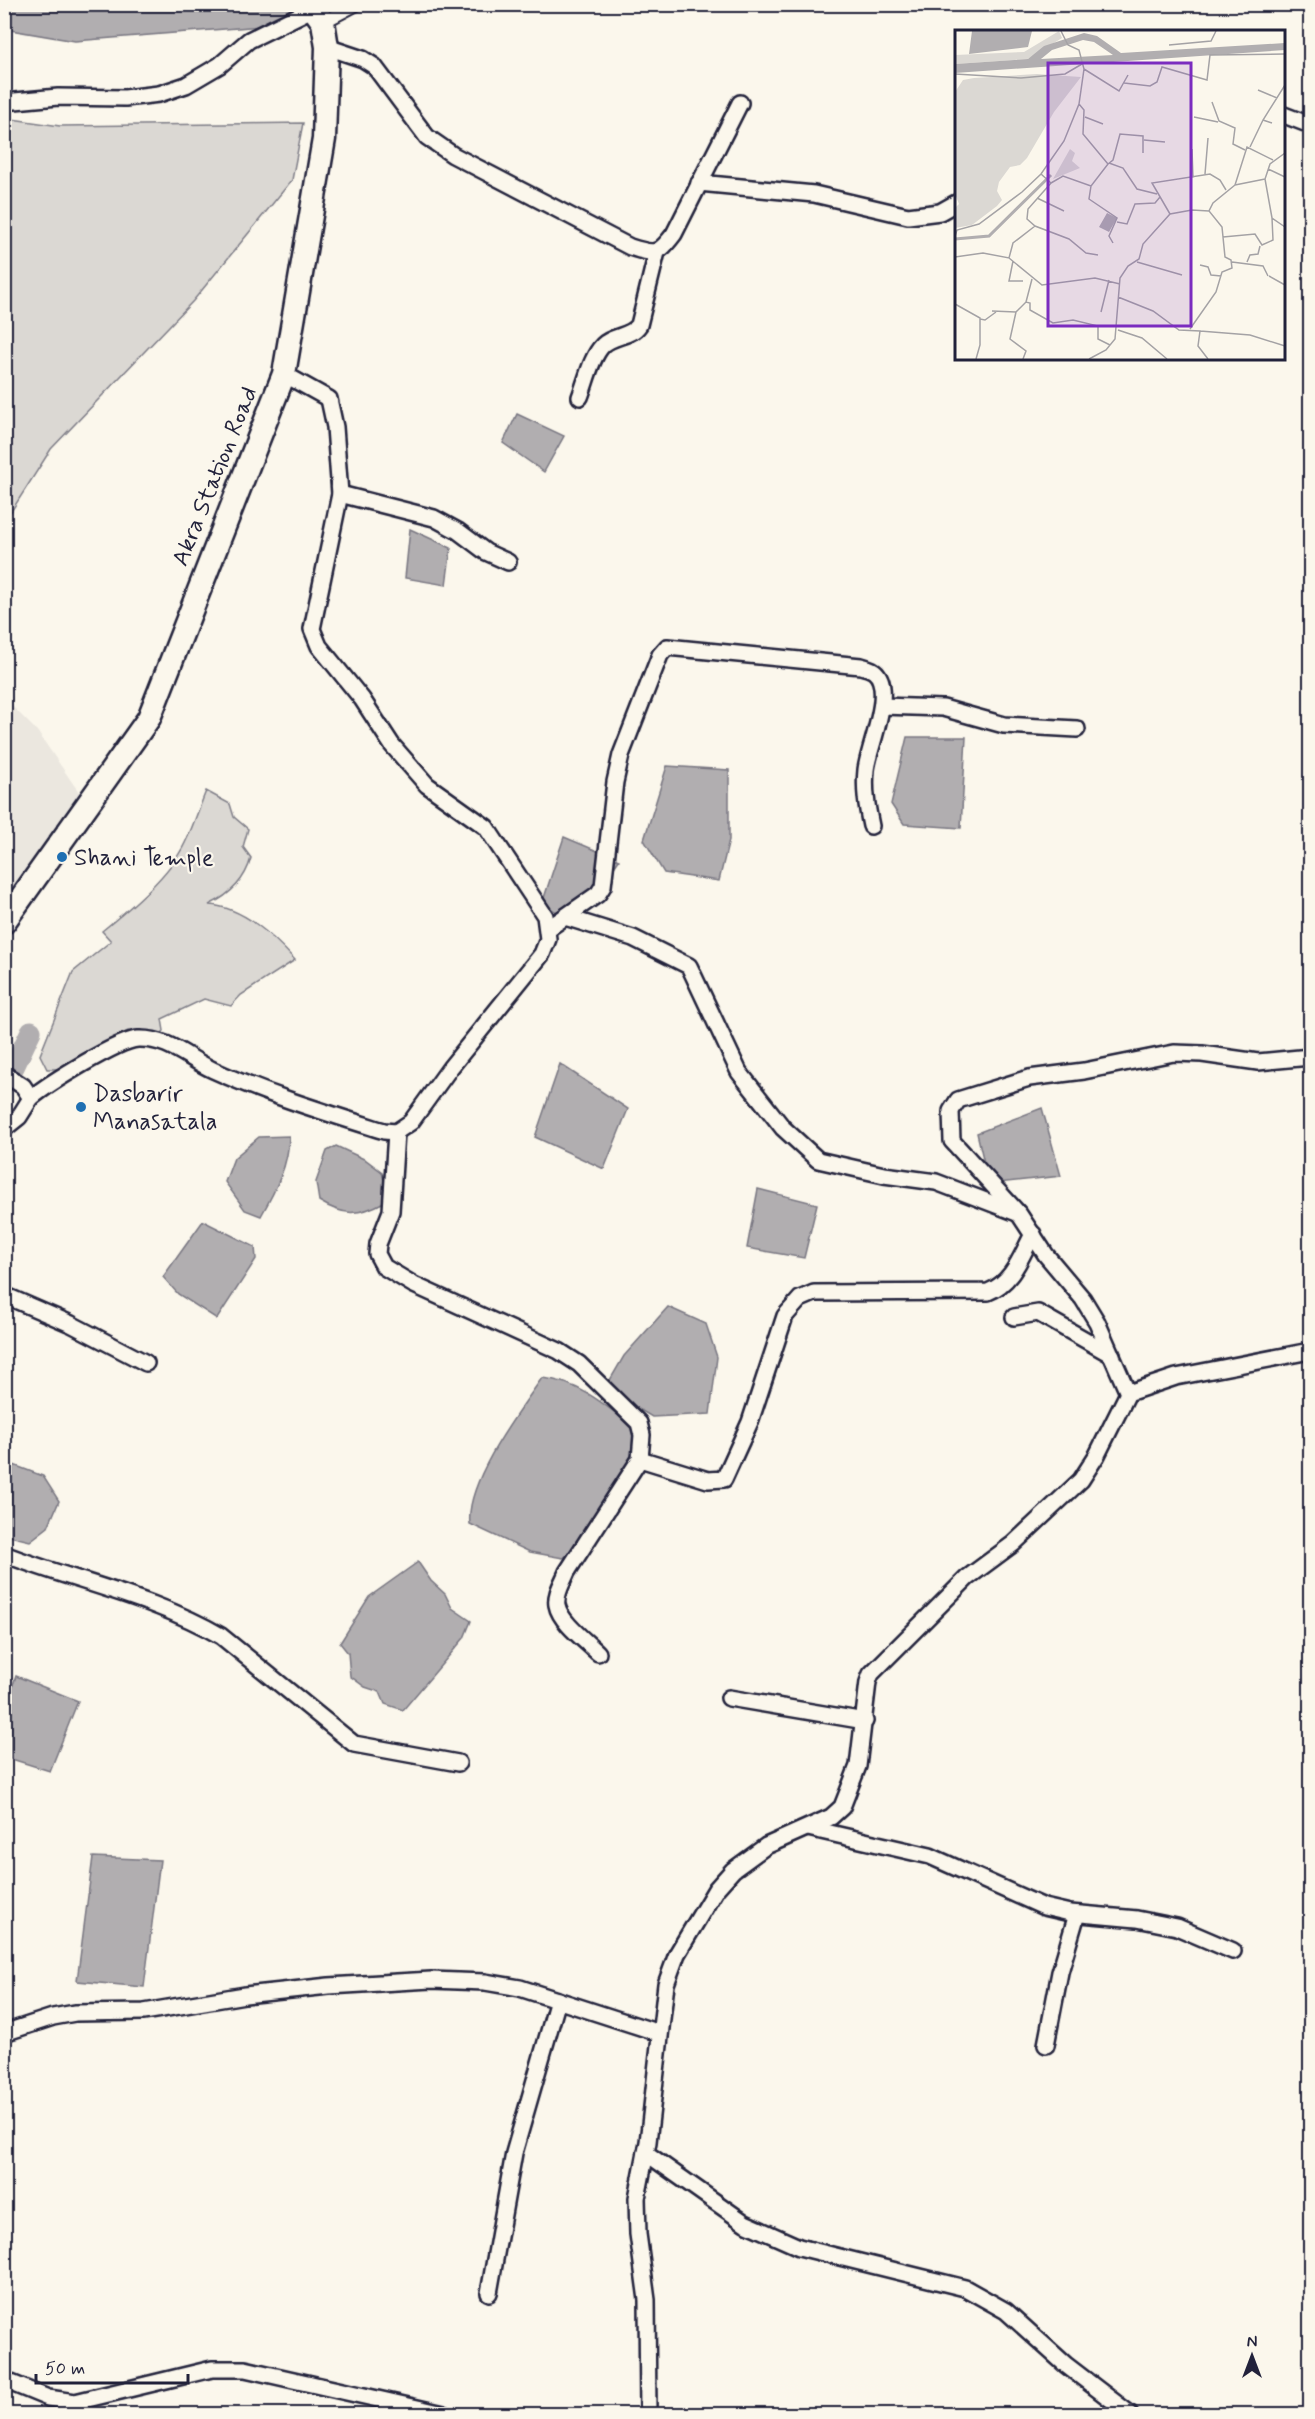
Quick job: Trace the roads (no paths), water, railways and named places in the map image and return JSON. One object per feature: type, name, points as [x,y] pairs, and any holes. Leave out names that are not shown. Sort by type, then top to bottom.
[{"type":"main road","name":"Akra Station Road","points":[[4,922],[149,718],[284,374],[324,139],[327,47],[314,10]]},
{"type":"street","points":[[4,102],[58,97],[125,98],[159,94],[186,85],[220,65],[249,40],[314,10],[357,5]]},
{"type":"street","points":[[327,47],[363,59],[374,66],[427,137],[453,155],[630,247],[650,253],[664,248],[674,234],[740,103]]},
{"type":"street","points":[[1285,115],[1311,125]]},
{"type":"street","points":[[699,183],[814,194],[908,216],[940,212],[955,204]]},
{"type":"street","points":[[580,397],[598,352],[604,344],[636,330],[639,325],[657,252]]},
{"type":"street","points":[[4,1129],[19,1117],[27,1092],[136,1039],[171,1045],[212,1070],[304,1106],[384,1131],[396,1132],[411,1122],[450,1068],[542,954],[548,939],[549,928],[545,916],[486,827],[427,785],[392,745],[362,699],[319,646],[312,629],[340,494],[335,427],[329,399],[284,374]]},
{"type":"street","points":[[340,494],[434,518],[458,531],[486,552],[508,562]]},
{"type":"street","points":[[549,928],[598,894],[603,886],[615,782],[621,755],[663,650],[676,648],[861,666],[875,672],[880,681],[882,706],[866,768],[865,801],[871,826]]},
{"type":"street","points":[[882,706],[943,708],[1004,725],[1077,729]]},
{"type":"street","points":[[565,917],[633,938],[689,966],[739,1072],[783,1128],[818,1160],[885,1175],[936,1182],[1019,1214]]},
{"type":"street","points":[[1128,1393],[1112,1355],[1083,1299],[1019,1214],[951,1141],[951,1111],[958,1100],[1029,1078],[1084,1071],[1174,1053],[1202,1054],[1258,1062],[1311,1057]]},
{"type":"street","points":[[4,1074],[27,1092]]},
{"type":"street","points":[[396,1132],[391,1211],[378,1244],[377,1254],[384,1267],[414,1285],[559,1351],[579,1364],[639,1423],[642,1435],[640,1459],[567,1572],[559,1592],[557,1605],[563,1617],[598,1653]]},
{"type":"street","points":[[640,1459],[708,1480],[724,1479],[750,1422],[785,1316],[800,1299],[814,1293],[988,1292],[1002,1287],[1033,1234]]},
{"type":"street","points":[[4,1295],[71,1324],[146,1363]]},
{"type":"street","points":[[1014,1317],[1038,1314],[1112,1355]]},
{"type":"street","points":[[648,2415],[647,2300],[638,2234],[637,2198],[646,2153],[666,1984],[677,1954],[716,1888],[733,1870],[765,1846],[831,1817],[842,1807],[858,1766],[868,1682],[878,1665],[968,1578],[1013,1544],[1080,1480],[1097,1455],[1128,1393],[1176,1377],[1311,1351]]},
{"type":"street","points":[[4,1554],[148,1602],[196,1622],[221,1636],[354,1744],[458,1763]]},
{"type":"street","points":[[729,1698],[865,1721]]},
{"type":"street","points":[[808,1828],[930,1856],[1044,1907],[1077,1914],[1137,1919],[1177,1927],[1233,1951]]},
{"type":"street","points":[[1046,2044],[1060,1972],[1077,1914]]},
{"type":"street","points":[[4,2033],[52,2017],[75,2013],[144,2012],[245,1995],[329,1986],[431,1980],[485,1982],[520,1988],[659,2033]]},
{"type":"street","points":[[489,2293],[514,2153],[558,2000]]},
{"type":"street","points":[[646,2153],[745,2223],[799,2247],[965,2288],[1006,2311],[1066,2365],[1130,2415]]},
{"type":"street","points":[[4,2380],[48,2398],[75,2402],[212,2369],[245,2369],[444,2415]]},
{"type":"waterway","points":[[4,1078],[14,1067],[31,1031]]},
{"type":"place","name":"Shani Temple","points":[[62,857]]},
{"type":"place","name":"Dasbarir Manasatala","points":[[81,1107]]}]
